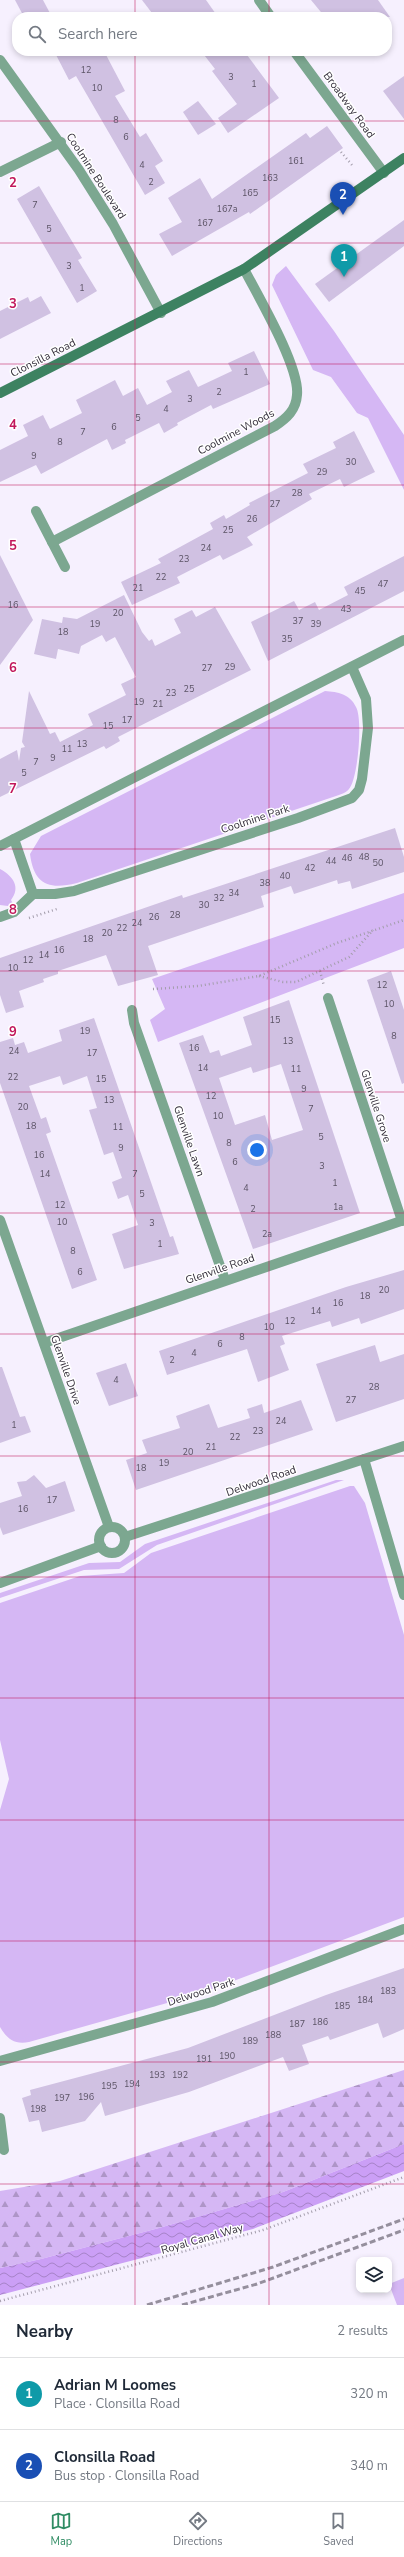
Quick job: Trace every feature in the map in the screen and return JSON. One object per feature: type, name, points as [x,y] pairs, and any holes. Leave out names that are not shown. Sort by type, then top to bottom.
[{"type":"street","points":[[259,0],[267,12]]},
{"type":"street","name":"Broadway Road","points":[[298,56],[384,173]]},
{"type":"street","name":"Coolmine Boulevard","points":[[0,60],[61,142],[113,224],[161,312]]},
{"type":"street","points":[[0,172],[61,142]]},
{"type":"street","name":"Clonsilla Road","points":[[0,393],[244,269],[404,158]]},
{"type":"street","name":"Coolmine Woods","points":[[52,542],[275,426],[290,416],[297,395],[293,368],[244,269]]},
{"type":"street","points":[[36,511],[65,567]]},
{"type":"street","points":[[0,846],[404,640]]},
{"type":"street","name":"Coolmine Park","points":[[33,894],[55,894],[74,891],[298,818],[352,798],[358,790],[362,779],[368,728],[366,699],[352,667]]},
{"type":"street","points":[[0,916],[14,912],[33,894],[14,839]]},
{"type":"street","name":"Glenville Grove","points":[[328,998],[403,1221]]},
{"type":"street","name":"Glenville Lawn","points":[[132,1010],[134,1023],[225,1280]]},
{"type":"street","name":"Glenville Drive","points":[[0,1220],[109,1527]]},
{"type":"street","name":"Glenville Road","points":[[44,1343],[225,1280],[403,1221]]},
{"type":"street","name":"Delwood Road","points":[[125,1538],[404,1446]]},
{"type":"street","points":[[364,1459],[404,1594]]},
{"type":"street","points":[[109,1527],[119,1529],[125,1538],[123,1546],[116,1552],[107,1552],[101,1546],[100,1535],[109,1527]]},
{"type":"street","points":[[0,1582],[101,1546]]},
{"type":"street","name":"Delwood Park","points":[[0,2061],[204,2004],[404,1929]]},
{"type":"street","points":[[0,2118],[4,2150]]},
{"type":"path","points":[[341,152],[352,165]]},
{"type":"path","points":[[153,989],[198,986],[259,976],[373,929],[404,920]]},
{"type":"path","points":[[259,976],[283,982],[296,982],[348,957],[373,929]]},
{"type":"path","name":"Royal Canal Way","points":[[0,2301],[263,2230],[404,2177]]},
{"type":"green space","points":[[286,266],[334,331],[404,435],[404,490],[368,418],[357,413],[331,377],[313,370],[272,285],[276,275]]},
{"type":"green space","points":[[325,691],[347,696],[356,707],[358,714],[359,736],[357,762],[352,783],[346,792],[77,883],[58,886],[51,885],[44,883],[35,873],[30,854],[41,836]]},
{"type":"green space","points":[[0,869],[12,878],[15,886],[14,895],[11,900],[13,904],[8,906],[0,905]]},
{"type":"green space","points":[[404,893],[404,948],[158,1042],[150,1020],[165,1009],[152,979]]},
{"type":"green space","points":[[336,1480],[344,1480],[157,1545],[119,1569],[84,1570],[0,1598],[0,1593],[89,1563],[120,1562],[145,1544]]},
{"type":"green space","points":[[350,1486],[354,1486],[365,1503],[404,1635],[404,1917],[199,1994],[29,2042],[20,2043],[12,2040],[0,2027],[0,1810],[9,1779],[0,1740],[0,1603],[80,1576],[124,1573],[151,1553]]},
{"type":"green space","points":[[404,2070],[404,2144],[283,2192],[159,2228],[41,2259],[0,2268],[0,2191],[60,2181]]},
{"type":"green space","points":[[404,2278],[404,2305],[397,2305],[392,2292],[392,2283]]},
{"type":"water","points":[[404,2144],[404,2171],[253,2229],[0,2295],[0,2268],[41,2259],[159,2228],[283,2192]]},
{"type":"building","points":[[15,0],[43,0],[49,12],[21,12]]},
{"type":"building","points":[[142,0],[206,0],[214,12],[151,12]]},
{"type":"building","points":[[311,0],[378,0],[386,12],[321,12]]},
{"type":"building","points":[[57,56],[107,56],[125,91],[115,96],[140,137],[146,133],[163,161],[155,166],[165,183],[145,195],[76,76],[69,80]]},
{"type":"building","points":[[205,56],[248,56],[279,98],[228,133],[218,118],[237,104],[212,71],[215,69]]},
{"type":"building","points":[[404,76],[404,119],[383,91]]},
{"type":"building","points":[[198,101],[216,124],[198,135],[183,112]]},
{"type":"building","points":[[327,126],[343,148],[250,214],[249,212],[172,256],[159,234],[182,222],[168,198],[200,178],[212,199],[306,133],[310,138]]},
{"type":"building","points":[[39,186],[82,258],[78,260],[97,291],[77,303],[17,199]]},
{"type":"building","points":[[404,220],[404,246],[329,302],[315,284]]},
{"type":"building","points":[[41,296],[51,313],[0,339],[0,311],[28,297],[30,302]]},
{"type":"building","points":[[254,351],[270,384],[213,409],[211,405],[177,423],[178,425],[164,433],[159,423],[125,440],[126,443],[112,450],[107,439],[41,474],[36,465],[0,482],[0,450],[28,436],[23,425],[43,415],[50,429],[82,413],[76,400],[115,380],[123,396],[138,388],[147,405],[172,392],[166,381],[189,370],[198,387],[232,371],[228,363]]},
{"type":"building","points":[[354,431],[375,472],[344,487],[340,479],[309,494],[312,499],[247,537],[253,545],[223,560],[220,555],[177,577],[180,583],[132,605],[121,582],[161,563],[158,559],[213,529],[210,523],[224,515],[226,519],[250,505],[249,503],[308,473],[303,464],[336,448],[333,442]]},
{"type":"building","points":[[0,555],[33,620],[0,665]]},
{"type":"building","points":[[404,556],[404,591],[268,661],[251,622],[294,601],[299,610],[315,602],[319,610],[348,595],[344,587]]},
{"type":"building","points":[[124,595],[142,632],[149,641],[152,639],[155,646],[181,633],[174,619],[192,610],[196,617],[215,607],[251,670],[118,737],[120,741],[106,749],[104,746],[0,797],[0,759],[17,750],[19,761],[21,748],[25,747],[22,742],[29,691],[50,734],[55,732],[60,742],[93,725],[88,714],[126,695],[121,684],[136,677],[115,637],[106,642],[102,635],[81,646],[79,654],[58,649],[56,659],[34,654],[42,619],[62,623],[63,617],[77,619]]},
{"type":"building","points":[[395,828],[404,857],[404,872],[352,889],[350,881],[338,884],[337,880],[294,894],[291,886],[261,896],[264,907],[148,946],[158,975],[118,986],[106,955],[58,971],[58,974],[43,979],[44,982],[19,991],[24,1007],[6,1013],[0,995],[0,958],[182,895],[183,898]]},
{"type":"building","points":[[391,971],[404,1010],[404,1083],[402,1084],[367,980]]},
{"type":"building","points":[[289,1000],[360,1213],[253,1249],[179,1043],[203,1035],[210,1053],[219,1050],[221,1056],[252,1045],[243,1017]],"holes":[[[281,1064],[303,1130],[272,1140],[265,1115],[235,1125],[219,1078],[251,1067],[253,1073]]]},
{"type":"building","points":[[94,1018],[170,1237],[173,1236],[179,1254],[124,1269],[112,1234],[138,1225],[128,1195],[118,1199],[112,1182],[122,1178],[113,1152],[104,1155],[89,1110],[97,1108],[87,1076],[63,1085],[60,1076],[29,1086],[41,1119],[46,1117],[51,1132],[46,1134],[97,1280],[72,1289],[0,1083],[0,1042],[13,1038],[15,1045],[24,1042],[28,1053],[62,1041],[59,1030]]},
{"type":"building","points":[[404,1270],[404,1309],[361,1324],[359,1318],[332,1327],[330,1321],[282,1336],[285,1344],[280,1346],[289,1370],[258,1382],[247,1349],[167,1375],[159,1351],[346,1287]]},
{"type":"building","points":[[375,1345],[380,1362],[404,1354],[404,1399],[336,1422],[316,1364]]},
{"type":"building","points":[[126,1363],[138,1396],[109,1406],[96,1373]]},
{"type":"building","points":[[0,1367],[2,1367],[20,1417],[25,1416],[31,1432],[0,1443]]},
{"type":"building","points":[[301,1400],[313,1430],[136,1490],[126,1460],[147,1453],[142,1440],[180,1428],[176,1416],[209,1404],[218,1428],[250,1418],[247,1409],[262,1404],[264,1413]]},
{"type":"building","points":[[34,1475],[46,1488],[65,1481],[75,1511],[3,1535],[0,1527],[0,1503],[22,1496],[17,1482],[26,1481]]},
{"type":"building","points":[[404,1968],[404,2029],[383,2038],[378,2023],[330,2040],[328,2036],[302,2045],[309,2064],[289,2071],[283,2057],[189,2092],[105,2116],[101,2102],[85,2121],[42,2132],[39,2120],[29,2122],[22,2098],[31,2095],[30,2090],[188,2048],[326,1995]]},
{"type":"railway","points":[[147,2305],[273,2267],[404,2219]]},
{"type":"railway","points":[[182,2305],[257,2284],[404,2230]]},
{"type":"place","name":"Clonsilla Road","points":[[343,215]]},
{"type":"place","name":"Adrian M Loomes","points":[[344,277]]}]
